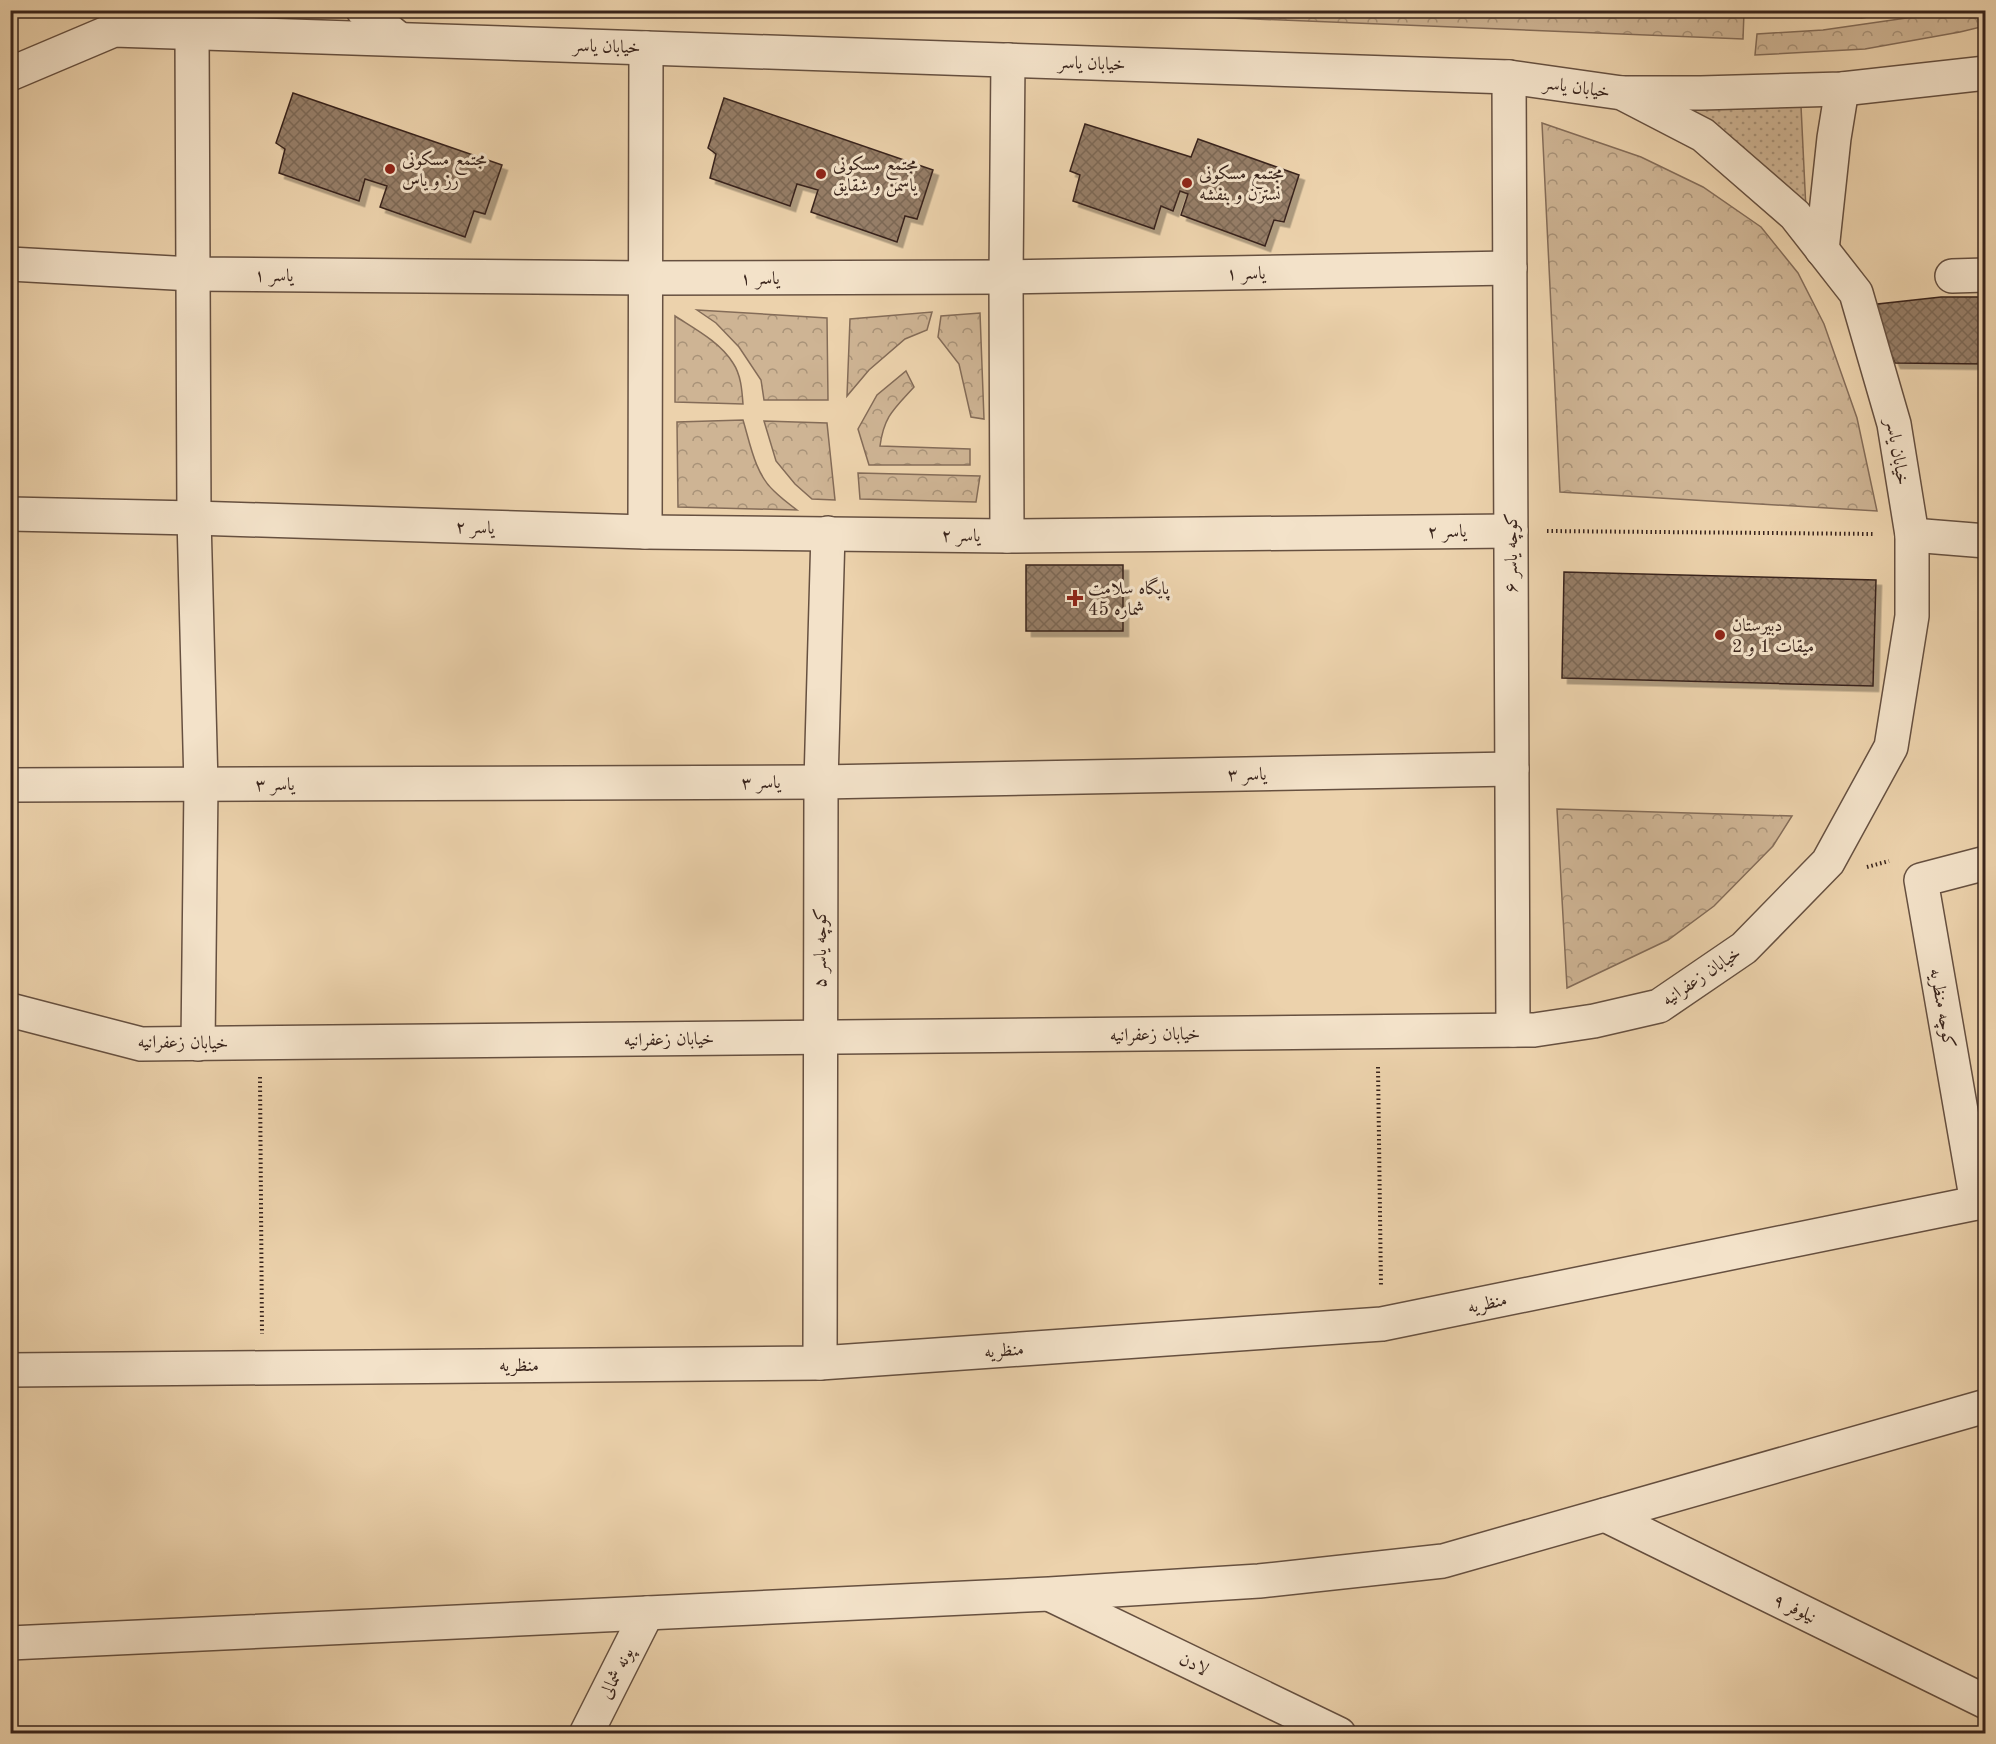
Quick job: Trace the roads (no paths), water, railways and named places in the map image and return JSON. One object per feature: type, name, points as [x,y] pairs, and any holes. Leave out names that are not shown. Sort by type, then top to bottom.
[{"type":"street","points":[[363,10],[399,39]]},
{"type":"street","name":"خیابان یاسر","points":[[10,74],[114,30],[1509,77],[1622,93],[1703,135],[1795,215],[1856,293],[1894,424],[1912,535]]},
{"type":"street","points":[[192,33],[194,518],[201,785],[198,1044]]},
{"type":"street","points":[[645,532],[646,48]]},
{"type":"street","points":[[1007,536],[1008,60]]},
{"type":"street","points":[[1622,93],[1842,89],[1986,74]]},
{"type":"street","name":"کوچه یاسر ۶","points":[[1509,77],[1514,1030]]},
{"type":"street","points":[[1822,250],[1842,89]]},
{"type":"street","name":"یاسر ۱","points":[[10,264],[192,274],[646,278],[1006,277],[1510,268]]},
{"type":"street","points":[[1952,276],[1986,275]]},
{"type":"street","name":"یاسر ۲","points":[[10,514],[645,532],[1007,536],[1511,531]]},
{"type":"street","name":"کوچه یاسر ۵","points":[[820,1363],[821,782],[828,533]]},
{"type":"street","points":[[1912,535],[1986,541]]},
{"type":"street","name":"خیابان زعفرانیه","points":[[10,1011],[141,1044],[198,1044],[1534,1030],[1594,1022],[1659,1006],[1744,948],[1828,862],[1891,747],[1912,616],[1912,535]]},
{"type":"street","name":"یاسر ۳","points":[[10,785],[821,782],[1512,770]]},
{"type":"street","name":"کوچه منظریه","points":[[1981,1202],[1921,880],[1986,863]]},
{"type":"street","name":"منظریه","points":[[10,1370],[820,1363],[1382,1324],[1981,1202]]},
{"type":"street","points":[[10,1643],[1049,1594],[1259,1581],[1443,1561],[1986,1407]]},
{"type":"street","name":"نیلوفر ۹","points":[[1605,1515],[1986,1702]]},
{"type":"street","name":"لادن","points":[[1049,1594],[1339,1734]]},
{"type":"street","name":"پونه شمالی","points":[[589,1733],[647,1613]]},
{"type":"place","name":"مجتمع مسکونی رز و یاس","points":[[390,169]]},
{"type":"place","name":"مجتمع مسکونی یاسمن و شقایق","points":[[821,174]]},
{"type":"place","name":"مجتمع مسکونی نسترن و بنفشه","points":[[1187,183]]},
{"type":"place","name":"پایگاه سلامت شماره 45","points":[[1075,598]]},
{"type":"place","name":"دبیرستان میقات 1 و 2","points":[[1720,635]]}]
